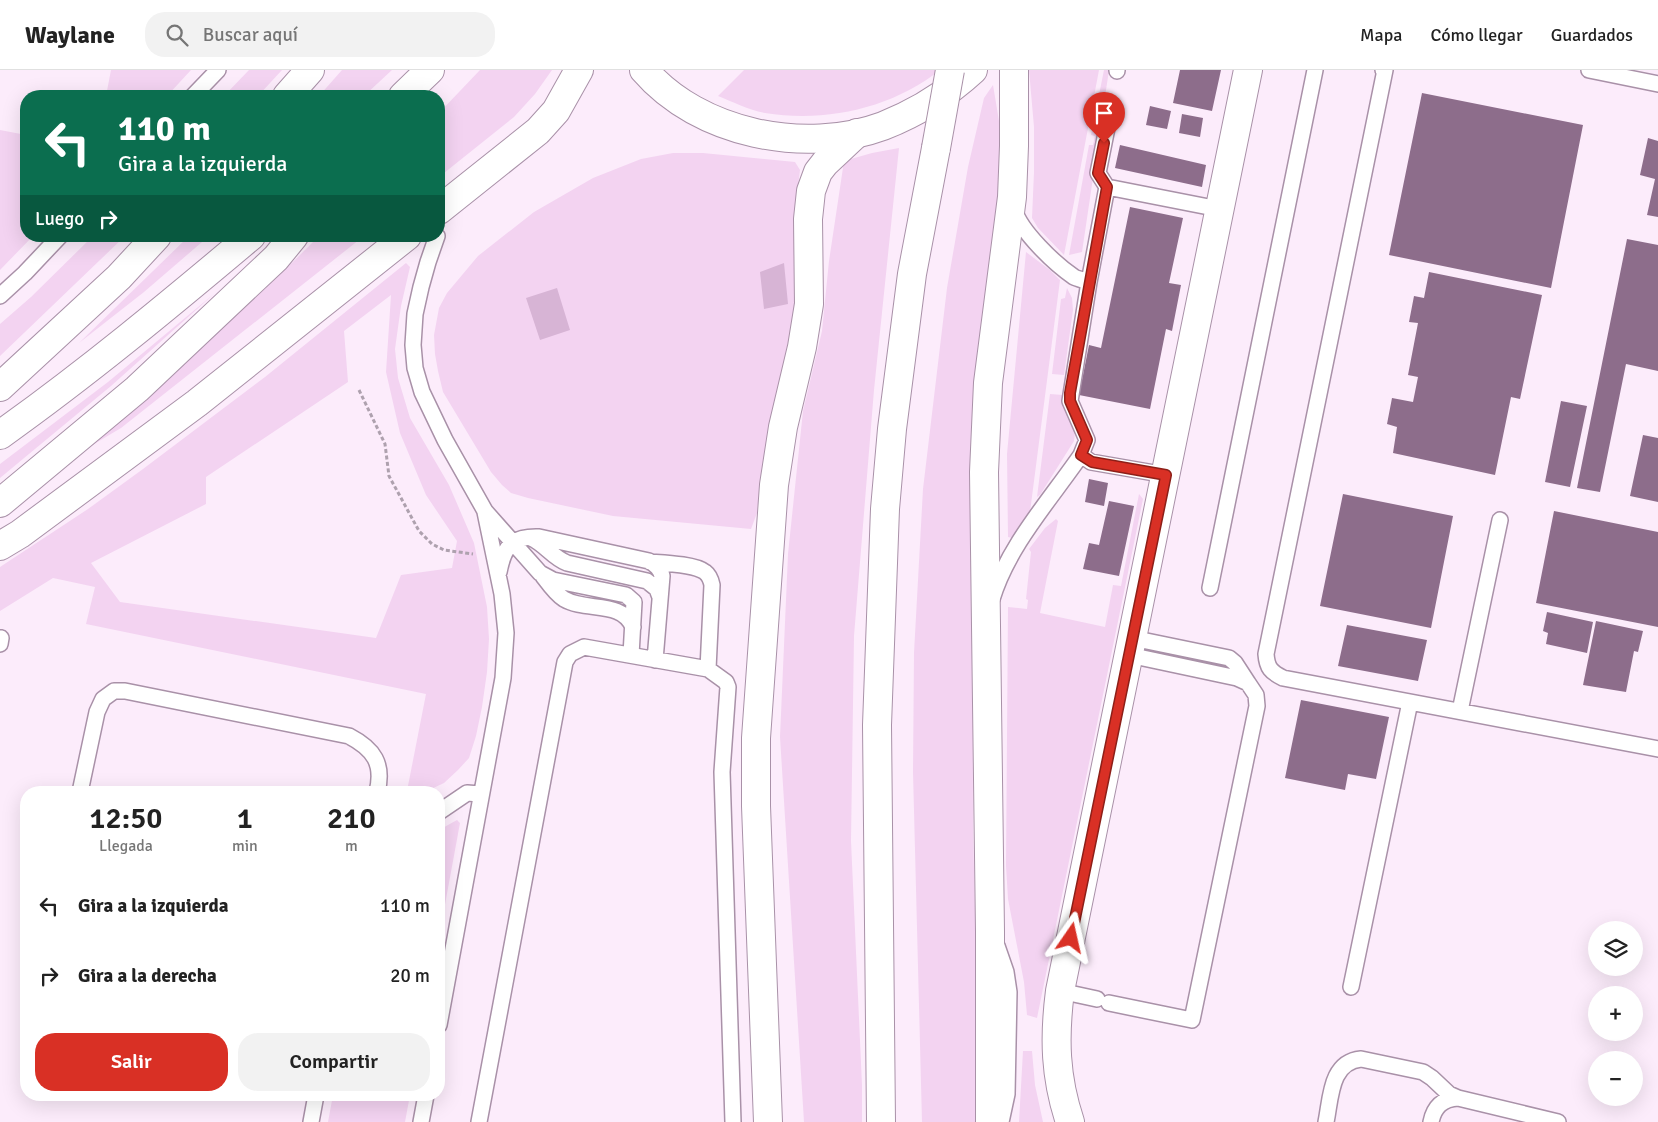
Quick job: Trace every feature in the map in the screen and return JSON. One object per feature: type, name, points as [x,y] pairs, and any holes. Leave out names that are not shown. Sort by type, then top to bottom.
[{"type":"main road","points":[[292,90],[310,70]]},
{"type":"main road","points":[[409,90],[430,70]]},
{"type":"main road","points":[[415,90],[430,70]]},
{"type":"main road","points":[[445,205],[538,131],[556,111],[579,70]]},
{"type":"main road","points":[[644,70],[683,103],[708,117],[734,127],[776,137],[802,139],[828,138],[882,126],[939,98],[973,70]]},
{"type":"main road","points":[[881,1122],[877,725],[885,509],[892,428],[912,274],[950,70]]},
{"type":"main road","points":[[990,1122],[990,932],[984,472],[988,384],[1012,197],[1014,70]]},
{"type":"main road","points":[[1070,1122],[1058,1076],[1056,1052],[1056,1022],[1060,991],[1248,70]]},
{"type":"main road","points":[[768,1122],[756,806],[756,738],[774,484],[783,427],[802,347],[809,304],[808,219],[811,191],[818,172],[825,163],[857,133]]},
{"type":"main road","points":[[0,387],[118,277],[151,242]]},
{"type":"main road","points":[[0,435],[45,403],[163,310],[244,242]]},
{"type":"main road","points":[[0,503],[137,388],[248,285],[276,258],[289,242]]},
{"type":"main road","points":[[0,546],[20,534],[197,403],[398,242]]},
{"type":"lane","points":[[200,90],[218,70]]},
{"type":"lane","points":[[1210,588],[1314,70]]},
{"type":"lane","points":[[1383,70],[1385,70],[1266,654],[1267,664],[1272,673],[1283,678],[1658,749]]},
{"type":"lane","points":[[1589,70],[1658,84]]},
{"type":"lane","points":[[987,617],[996,587],[1006,565],[1081,455],[1087,440],[1070,401],[1089,282],[1107,187],[1098,173],[1110,113]]},
{"type":"lane","points":[[1107,187],[1219,209]]},
{"type":"lane","points":[[445,222],[461,193]]},
{"type":"lane","points":[[1012,197],[1015,212],[1020,222],[1038,245],[1066,271],[1076,278],[1089,282]]},
{"type":"lane","points":[[0,296],[54,242]]},
{"type":"lane","points":[[435,242],[428,262],[415,314],[413,345],[415,368],[429,410],[485,511],[502,594],[506,633],[503,678],[493,739],[480,794],[445,991]]},
{"type":"lane","points":[[1081,455],[1092,462],[1166,475]]},
{"type":"lane","points":[[485,511],[519,540],[540,573],[564,599],[617,611],[630,619],[633,628],[631,655]]},
{"type":"lane","points":[[1460,711],[1500,520]]},
{"type":"lane","points":[[498,576],[502,559],[508,548],[519,540],[539,537],[649,562],[697,568],[710,578],[712,586],[708,670]]},
{"type":"lane","points":[[519,540],[540,542],[559,560],[567,563],[647,581],[658,589],[660,597]]},
{"type":"lane","points":[[649,562],[656,565],[661,571],[662,576],[655,660]]},
{"type":"lane","points":[[479,1122],[565,662],[570,654],[584,647],[708,670],[726,682],[728,693],[722,772],[733,1122]]},
{"type":"lane","points":[[1060,991],[1192,1020],[1257,706],[1256,695],[1248,684],[1237,678],[1131,647]]},
{"type":"lane","points":[[81,786],[97,712],[103,700],[114,691],[120,691],[349,736],[362,744],[374,756],[380,769],[379,786]]},
{"type":"lane","points":[[1352,987],[1410,702]]},
{"type":"lane","points":[[445,808],[467,793],[480,794]]},
{"type":"lane","points":[[990,932],[1000,951],[1009,992],[1007,1094],[1001,1122]]},
{"type":"lane","points":[[1326,1122],[1335,1076],[1340,1069],[1353,1060],[1423,1072],[1449,1094],[1458,1098],[1558,1122]]},
{"type":"lane","points":[[1431,1122],[1435,1109],[1441,1103],[1449,1098],[1458,1098]]},
{"type":"lane","points":[[311,1122],[315,1101]]},
{"type":"lane","points":[[421,1122],[425,1101]]},
{"type":"path","points":[[359,390],[385,444],[389,476],[419,531],[432,544],[444,550],[461,554],[493,551]]},
{"type":"shaded area","points":[[111,70],[191,70],[173,90],[107,90]]},
{"type":"shaded area","points":[[249,70],[282,70],[264,90],[230,90]]},
{"type":"shaded area","points":[[342,70],[392,70],[370,90],[324,90]]},
{"type":"shaded area","points":[[480,70],[552,70],[535,94],[514,117],[445,172],[445,107]]},
{"type":"shaded area","points":[[744,70],[940,70],[901,94],[857,110],[835,114],[788,116],[747,108],[718,96]]},
{"type":"shaded area","points":[[1029,70],[1099,70],[1064,255],[1038,228],[1032,218],[1034,127]]},
{"type":"shaded area","points":[[1104,70],[1109,70],[1082,252],[1069,255],[1089,145],[1093,145],[1095,136],[1091,135]]},
{"type":"shaded area","points":[[993,85],[1000,127],[999,206],[985,304],[972,430],[973,829],[977,988],[976,1122],[922,1122],[913,772],[914,653],[923,489],[947,288],[968,167],[984,98]]},
{"type":"shaded area","points":[[0,130],[20,134],[20,242],[27,242],[0,270]]},
{"type":"shaded area","points":[[899,148],[874,390],[854,636],[851,841],[862,1122],[804,1122],[780,737],[788,554],[803,411],[822,331],[829,261],[844,161]]},
{"type":"shaded area","points":[[673,153],[703,153],[795,162],[800,170],[795,211],[797,280],[793,318],[762,466],[757,513],[751,529],[613,516],[511,493],[491,472],[443,392],[438,371],[434,335],[439,308],[447,293],[478,256],[534,212],[593,178],[641,159]]},
{"type":"shaded area","points":[[87,242],[119,242],[0,356],[0,324],[31,297]]},
{"type":"shaded area","points":[[183,242],[202,242],[144,292],[79,343]]},
{"type":"shaded area","points":[[313,242],[356,242],[121,428],[79,453],[171,374]]},
{"type":"shaded area","points":[[1026,252],[1060,280],[1030,512],[1012,538],[1008,537],[1007,454]]},
{"type":"shaded area","points":[[406,263],[410,267],[401,306],[395,349],[398,378],[410,418],[449,485],[474,543],[487,607],[489,639],[482,707],[469,758],[458,770],[444,783],[438,786],[408,786],[426,694],[86,624],[95,587],[53,578],[0,611],[0,567],[88,509],[265,377]],"holes":[[[391,295],[386,372],[400,433],[426,495],[457,541],[452,568],[401,575],[376,638],[120,602],[91,563],[206,504],[206,477],[348,382],[344,331]]]},
{"type":"shaded area","points":[[784,263],[788,304],[764,309],[760,272]]},
{"type":"shaded area","points":[[557,288],[570,330],[540,340],[526,298]]},
{"type":"shaded area","points":[[1067,288],[1072,298],[1073,310],[1064,375],[1052,374],[1061,299],[1065,298]]},
{"type":"shaded area","points":[[215,293],[111,386],[0,478],[0,464],[108,382]]},
{"type":"shaded area","points":[[1050,394],[1063,395],[1064,407],[1072,423],[1075,435],[1074,441],[1037,497]]},
{"type":"shaded area","points":[[1139,494],[1143,499],[1037,1018],[1027,1015],[1024,982],[1008,899],[1006,866],[1008,607],[1027,609],[1028,600],[1026,599],[1031,552],[1029,549],[1045,528],[1056,519],[1058,521],[1040,613],[1105,627],[1113,585],[1121,586]]},
{"type":"shaded area","points":[[457,820],[460,823],[445,904],[445,827]]},
{"type":"shaded area","points":[[1023,1051],[1032,1051],[1035,1085],[1043,1122],[1019,1122]]},
{"type":"shaded area","points":[[332,1101],[409,1101],[405,1122],[328,1122]]},
{"type":"building","points":[[1180,70],[1221,70],[1212,111],[1173,103]]},
{"type":"building","points":[[1422,93],[1583,125],[1551,288],[1389,255]]},
{"type":"building","points":[[1150,106],[1171,111],[1167,129],[1146,125]]},
{"type":"building","points":[[1182,114],[1203,118],[1200,137],[1179,133]]},
{"type":"building","points":[[1648,138],[1658,141],[1658,217],[1647,215],[1655,179],[1640,175]]},
{"type":"building","points":[[1120,145],[1206,165],[1202,187],[1115,168]]},
{"type":"building","points":[[1130,207],[1183,218],[1169,283],[1181,285],[1172,331],[1166,329],[1150,409],[1079,395],[1089,345],[1101,348]]},
{"type":"building","points":[[1627,239],[1658,245],[1658,371],[1626,364],[1600,492],[1577,488]]},
{"type":"building","points":[[1429,272],[1542,295],[1520,399],[1511,397],[1495,475],[1393,453],[1397,427],[1387,424],[1392,398],[1413,402],[1418,377],[1408,375],[1418,323],[1409,322],[1414,296],[1424,298]]},
{"type":"building","points":[[1561,401],[1587,406],[1570,487],[1545,482]]},
{"type":"building","points":[[1643,435],[1658,438],[1658,502],[1630,496]]},
{"type":"building","points":[[1089,479],[1108,483],[1104,506],[1085,502]]},
{"type":"building","points":[[1343,494],[1453,516],[1431,628],[1320,606]]},
{"type":"building","points":[[1109,501],[1134,506],[1119,576],[1083,569],[1089,543],[1099,545]]},
{"type":"building","points":[[1554,511],[1658,532],[1658,627],[1536,603]]},
{"type":"building","points":[[1547,612],[1593,622],[1587,653],[1546,644],[1548,633],[1543,631]]},
{"type":"building","points":[[1596,621],[1643,631],[1638,652],[1634,651],[1626,692],[1583,685]]},
{"type":"building","points":[[1347,625],[1427,640],[1418,681],[1338,666]]},
{"type":"building","points":[[1301,700],[1389,717],[1376,779],[1348,774],[1345,790],[1285,778]]},
{"type":"route","points":[[1071,938],[1166,475],[1092,462],[1081,455],[1087,440],[1070,401],[1089,282],[1107,187],[1098,173],[1104,143]]}]
